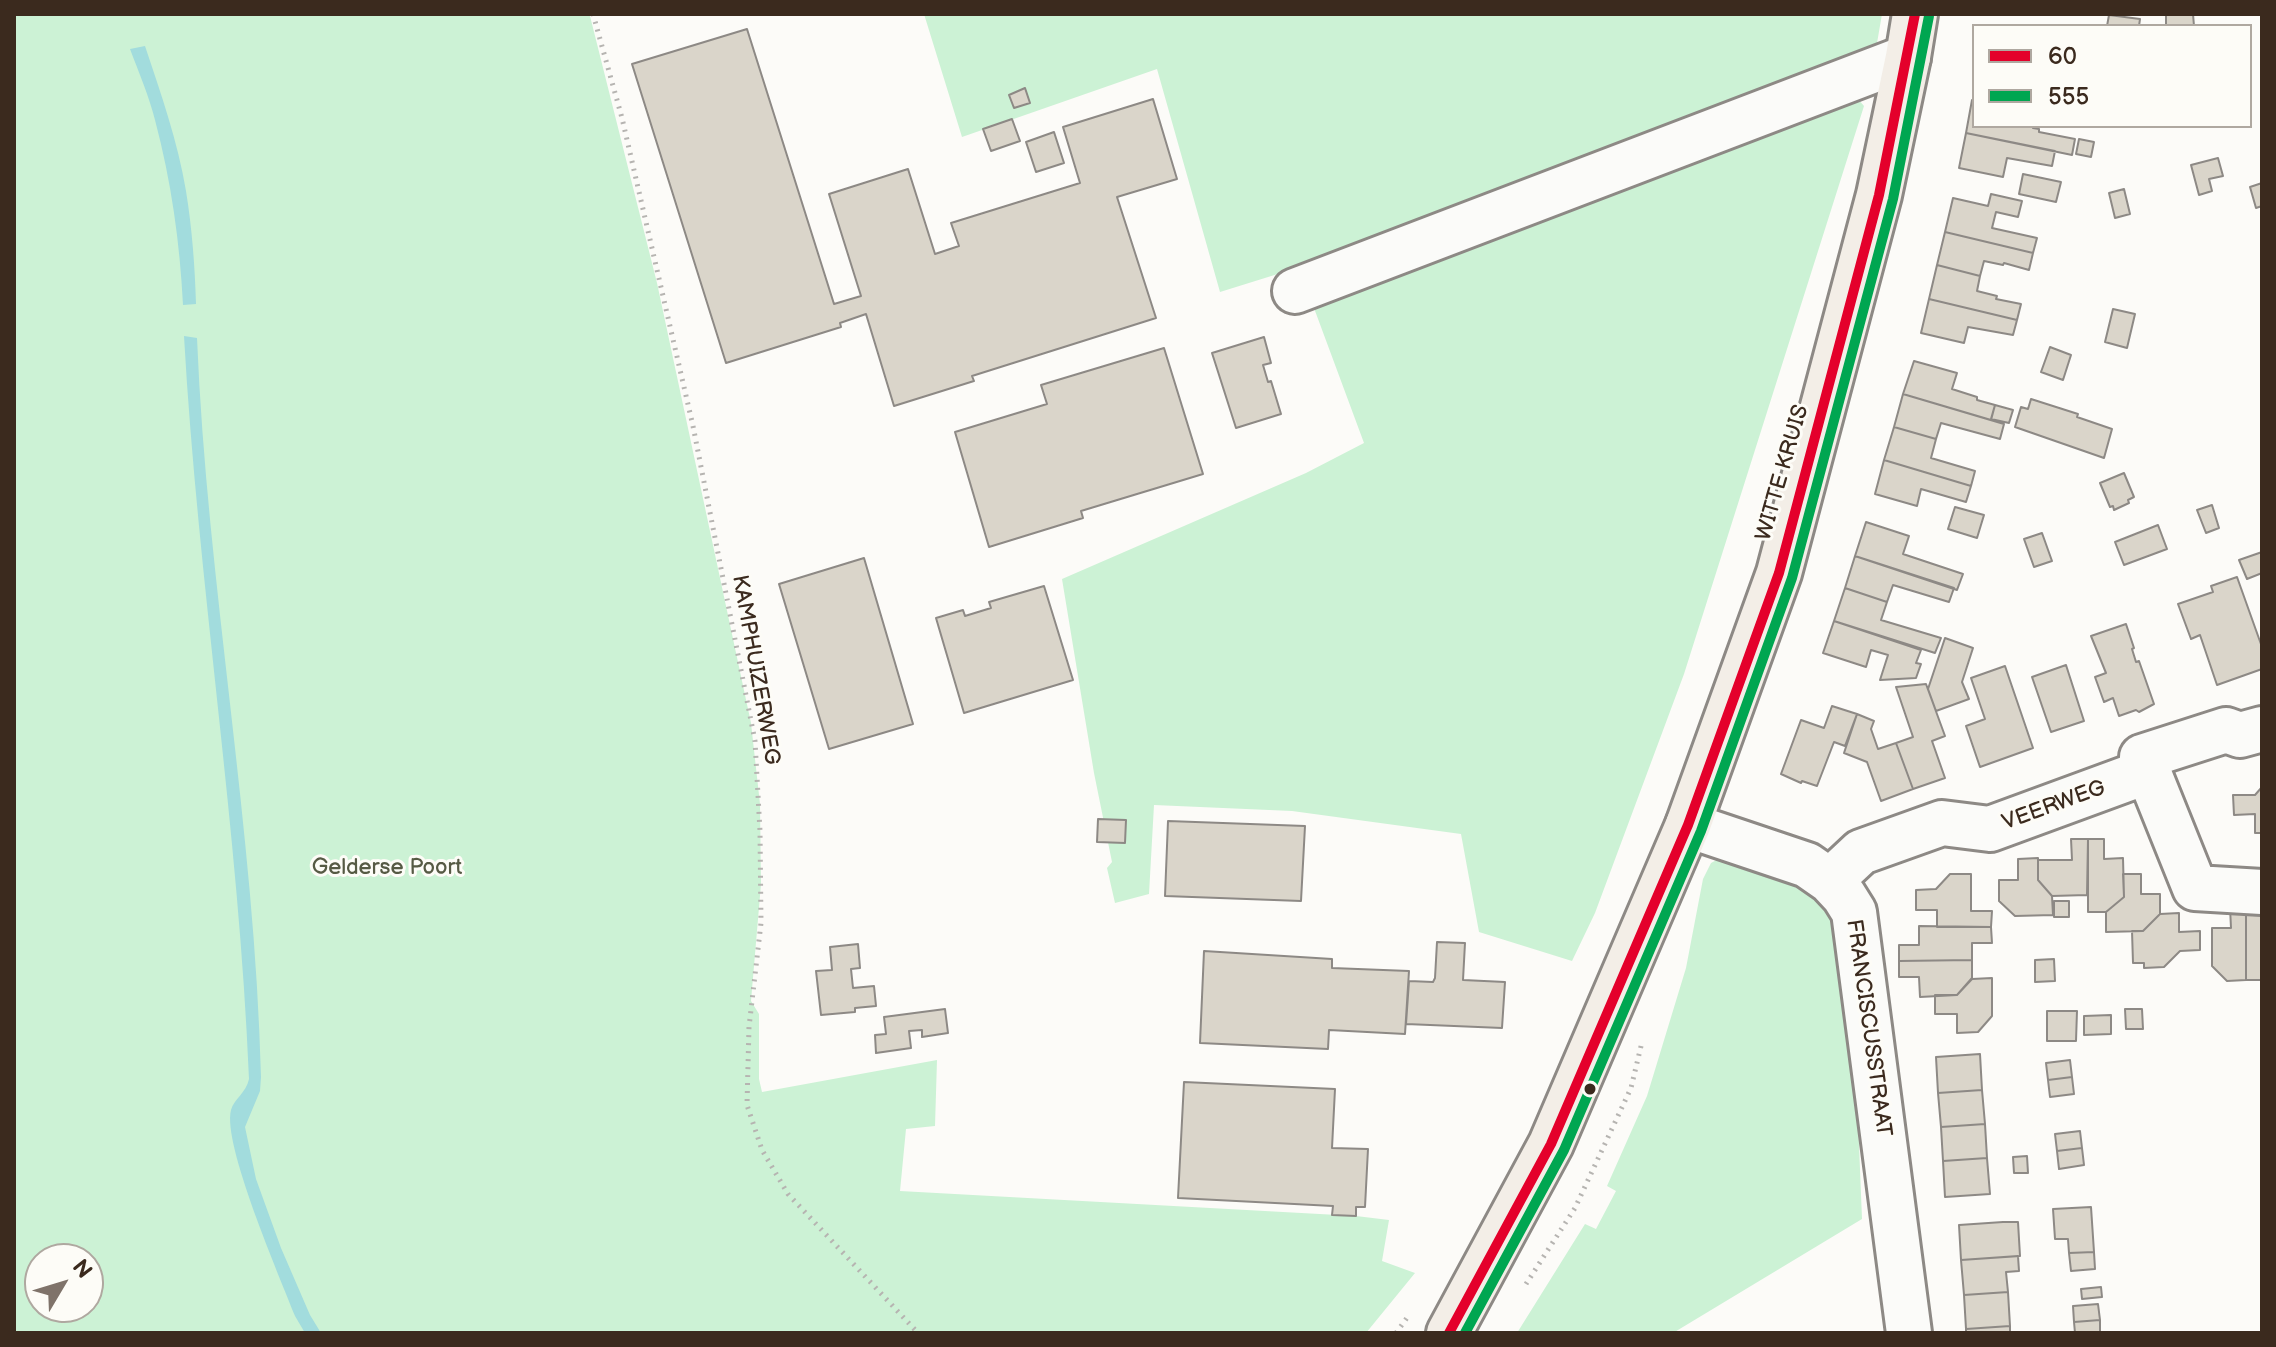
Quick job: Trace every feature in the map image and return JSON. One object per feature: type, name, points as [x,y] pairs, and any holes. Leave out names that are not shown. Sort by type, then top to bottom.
[{"type":"main road","name":"WITTE KRUIS","points":[[1449,1333],[1551,1144],[1688,825],[1779,573],[1879,195],[1915,14]]},
{"type":"street","points":[[1295,291],[1908,57]]},
{"type":"street","points":[[2262,729],[2240,735],[2226,730],[2142,757],[2195,888],[2262,892]]},
{"type":"street","name":"VEERWEG","points":[[1830,881],[1861,852],[1942,823],[1990,829],[2148,771]]},
{"type":"street","name":"FRANCISCUSSTRAAT","points":[[1688,825],[1807,865],[1830,881],[1854,912],[1909,1333]]},
{"type":"path","name":"KAMPHUIZERWEG","points":[[593,14],[622,118],[689,411],[755,741],[761,923],[749,1027],[747,1105],[762,1150],[788,1194],[918,1333]]},
{"type":"path","points":[[1396,1333],[1415,1307]]},
{"type":"green space","name":"Gelderse Poort","points":[[14,14],[595,14],[590,16],[657,283],[751,723],[760,804],[761,884],[751,1001],[759,1014],[759,1079],[762,1092],[937,1060],[935,1126],[906,1129],[900,1191],[1389,1220],[1382,1261],[1415,1273],[1366,1333],[14,1333]]},
{"type":"green space","points":[[924,14],[1882,14],[1876,49],[1374,244],[1220,292],[1157,69],[962,137]]},
{"type":"green space","points":[[1858,99],[1864,106],[1684,674],[1595,913],[1572,961],[1479,932],[1461,834],[1292,811],[1154,805],[1149,894],[1115,903],[1107,868],[1112,862],[1062,579],[1306,473],[1364,443],[1311,300]]},
{"type":"green space","points":[[1722,857],[1799,879],[1823,905],[1839,935],[1855,1045],[1862,1219],[1673,1333],[1517,1333],[1585,1224],[1596,1229],[1616,1191],[1607,1186],[1647,1096],[1686,968],[1703,879],[1711,863]]},
{"type":"water","points":[[145,46],[183,173],[192,233],[196,304],[183,305],[177,235],[166,166],[153,111],[130,49]]},
{"type":"water","points":[[184,336],[197,338],[210,523],[250,892],[261,1077],[260,1091],[245,1127],[256,1179],[281,1248],[321,1333],[305,1333],[295,1316],[243,1180],[231,1127],[231,1110],[249,1079],[244,986],[190,429]]},
{"type":"building","points":[[2166,14],[2193,14],[2194,24],[2166,24]]},
{"type":"building","points":[[2109,15],[2140,19],[2139,24],[2107,24]]},
{"type":"building","points":[[747,29],[834,304],[861,296],[829,194],[908,169],[935,254],[959,246],[951,223],[1080,183],[1063,127],[1153,99],[1177,179],[1117,197],[1156,318],[972,376],[974,381],[894,406],[866,314],[840,323],[841,327],[726,363],[632,64]]},
{"type":"building","points":[[1025,88],[1030,103],[1014,108],[1009,95]]},
{"type":"building","points":[[1972,100],[1972,128],[2033,128],[2075,139],[2072,155],[1966,133]]},
{"type":"building","points":[[1012,119],[1020,141],[991,151],[983,129]]},
{"type":"building","points":[[1054,132],[1064,163],[1036,172],[1026,142]]},
{"type":"building","points":[[1966,133],[2055,151],[2052,166],[2007,158],[2003,177],[1959,168]]},
{"type":"building","points":[[2079,139],[2094,142],[2091,157],[2076,154]]},
{"type":"building","points":[[2218,158],[2223,176],[2209,179],[2212,191],[2199,195],[2191,165]]},
{"type":"building","points":[[2023,174],[2061,182],[2056,202],[2019,194]]},
{"type":"building","points":[[2262,183],[2262,206],[2256,208],[2250,187]]},
{"type":"building","points":[[2124,189],[2130,214],[2115,218],[2109,193]]},
{"type":"building","points":[[1991,194],[2022,201],[2018,217],[1996,212],[1992,228],[2037,238],[2033,253],[1945,232],[1953,198],[1988,206]]},
{"type":"building","points":[[1945,232],[2033,253],[2029,270],[1984,261],[1980,276],[1937,265]]},
{"type":"building","points":[[1937,265],[1980,276],[1977,291],[2021,304],[2017,320],[1929,299]]},
{"type":"building","points":[[1929,299],[2017,320],[2013,335],[1968,327],[1964,343],[1921,333]]},
{"type":"building","points":[[2113,309],[2135,314],[2127,348],[2105,342]]},
{"type":"building","points":[[1264,337],[1271,363],[1263,365],[1281,414],[1236,428],[1212,353]]},
{"type":"building","points":[[2050,347],[2071,355],[2063,380],[2041,372]]},
{"type":"building","points":[[1164,348],[1203,474],[1081,511],[1083,518],[989,547],[955,432],[1047,404],[1041,385]]},
{"type":"building","points":[[1914,361],[1957,373],[1952,389],[1995,405],[1991,420],[1903,394]]},
{"type":"building","points":[[1903,394],[2004,424],[2000,439],[1941,423],[1936,439],[1894,427]]},
{"type":"building","points":[[2031,399],[2112,429],[2104,458],[2015,427],[2021,407],[2028,409]]},
{"type":"building","points":[[1995,405],[2013,410],[2009,423],[1991,419]]},
{"type":"building","points":[[1894,427],[1936,439],[1931,458],[1975,471],[1971,486],[1884,460]]},
{"type":"building","points":[[1884,460],[1971,486],[1966,502],[1921,489],[1917,506],[1875,494]]},
{"type":"building","points":[[2124,473],[2134,497],[2114,510],[2100,483]]},
{"type":"building","points":[[2212,505],[2219,528],[2206,533],[2197,510]]},
{"type":"building","points":[[1955,507],[1984,515],[1977,538],[1948,529]]},
{"type":"building","points":[[1866,522],[1909,536],[1903,554],[1963,574],[1957,590],[1855,556]]},
{"type":"building","points":[[2158,525],[2167,549],[2124,565],[2115,542]]},
{"type":"building","points":[[2042,533],[2052,561],[2034,567],[2024,539]]},
{"type":"building","points":[[2262,552],[2262,573],[2247,579],[2239,560]]},
{"type":"building","points":[[1855,556],[1954,588],[1949,602],[1893,585],[1887,602],[1845,588]]},
{"type":"building","points":[[864,558],[913,724],[829,749],[779,584]]},
{"type":"building","points":[[2237,577],[2262,647],[2262,669],[2217,685],[2200,635],[2191,639],[2178,604],[2213,592],[2211,586]]},
{"type":"building","points":[[1044,586],[1073,680],[964,713],[936,618],[963,610],[965,616],[991,608],[989,602]]},
{"type":"building","points":[[1845,588],[1887,602],[1881,620],[1941,638],[1935,653],[1834,621]]},
{"type":"building","points":[[1834,621],[1921,650],[1916,663],[1921,664],[1916,678],[1880,680],[1888,655],[1871,650],[1866,667],[1823,653]]},
{"type":"building","points":[[2126,624],[2136,662],[2139,661],[2154,704],[2139,712],[2136,710],[2119,716],[2113,698],[2104,702],[2095,677],[2106,673],[2091,636]]},
{"type":"building","points":[[1945,638],[1973,648],[1962,682],[1969,699],[1936,711],[1928,689]]},
{"type":"building","points":[[2066,665],[2084,721],[2051,732],[2032,677]]},
{"type":"building","points":[[2005,666],[2033,748],[1980,767],[1966,726],[1985,719],[1971,678]]},
{"type":"building","points":[[1926,684],[1945,736],[1932,741],[1945,778],[1913,789],[1896,743],[1913,737],[1896,687]]},
{"type":"building","points":[[1832,706],[1857,714],[1845,746],[1834,742],[1817,786],[1781,774],[1801,720],[1824,728]]},
{"type":"building","points":[[1857,714],[1874,721],[1871,729],[1878,749],[1896,743],[1913,789],[1881,801],[1867,762],[1844,753]]},
{"type":"building","points":[[2262,787],[2262,833],[2255,833],[2255,814],[2234,815],[2233,795],[2255,795]]},
{"type":"building","points":[[1098,819],[1126,820],[1125,843],[1097,842]]},
{"type":"building","points":[[1168,821],[1305,826],[1301,901],[1165,896]]},
{"type":"building","points":[[2071,839],[2088,839],[2087,895],[2052,896],[2038,880],[2038,860],[2072,860]]},
{"type":"building","points":[[2088,839],[2104,839],[2104,859],[2123,858],[2124,897],[2106,912],[2088,912]]},
{"type":"building","points":[[2038,858],[2038,880],[2052,896],[2053,915],[2015,916],[1999,901],[1999,880],[2018,880],[2018,859]]},
{"type":"building","points":[[1950,874],[1971,874],[1971,911],[1992,911],[1991,927],[1937,927],[1937,910],[1916,910],[1916,890],[1936,889]]},
{"type":"building","points":[[2123,874],[2141,874],[2141,894],[2160,894],[2160,914],[2143,931],[2106,932],[2106,912],[2124,897]]},
{"type":"building","points":[[2054,901],[2069,901],[2069,917],[2054,917]]},
{"type":"building","points":[[2261,906],[2262,980],[2246,980],[2246,907]]},
{"type":"building","points":[[2230,907],[2246,907],[2246,980],[2227,981],[2212,966],[2212,928],[2231,928]]},
{"type":"building","points":[[2179,913],[2179,932],[2200,931],[2200,950],[2180,951],[2164,967],[2144,968],[2144,963],[2133,963],[2132,931],[2143,931],[2160,914]]},
{"type":"building","points":[[1919,926],[1991,927],[1992,943],[1972,943],[1972,960],[1899,961],[1899,945],[1919,945]]},
{"type":"building","points":[[1437,942],[1465,943],[1463,980],[1505,982],[1502,1028],[1406,1024],[1409,981],[1433,982]]},
{"type":"building","points":[[858,944],[860,968],[851,969],[853,988],[874,986],[876,1006],[855,1008],[855,1012],[821,1015],[816,971],[832,970],[830,947]]},
{"type":"building","points":[[1204,951],[1332,959],[1332,968],[1409,971],[1405,1034],[1329,1030],[1328,1049],[1200,1043]]},
{"type":"building","points":[[2054,959],[2055,981],[2035,982],[2035,960]]},
{"type":"building","points":[[1972,960],[1972,978],[1957,995],[1920,997],[1919,977],[1899,977],[1899,961]]},
{"type":"building","points":[[1992,978],[1992,1016],[1978,1032],[1957,1033],[1957,1014],[1935,1014],[1935,995],[1957,995],[1972,979]]},
{"type":"building","points":[[945,1009],[948,1033],[922,1037],[922,1030],[909,1031],[911,1048],[876,1053],[875,1035],[886,1034],[884,1017]]},
{"type":"building","points":[[2125,1009],[2142,1009],[2143,1029],[2126,1029]]},
{"type":"building","points":[[2047,1011],[2077,1011],[2076,1041],[2047,1041]]},
{"type":"building","points":[[2111,1015],[2111,1034],[2084,1035],[2084,1016]]},
{"type":"building","points":[[1980,1054],[1982,1090],[1938,1093],[1936,1057]]},
{"type":"building","points":[[2070,1060],[2072,1077],[2048,1080],[2046,1063]]},
{"type":"building","points":[[2072,1077],[2074,1094],[2050,1097],[2048,1080]]},
{"type":"building","points":[[1184,1082],[1335,1089],[1332,1148],[1368,1149],[1365,1207],[1356,1207],[1356,1216],[1332,1215],[1333,1206],[1178,1198]]},
{"type":"building","points":[[1982,1090],[1985,1124],[1941,1127],[1938,1093]]},
{"type":"building","points":[[1985,1124],[1987,1158],[1943,1161],[1941,1127]]},
{"type":"building","points":[[2080,1131],[2082,1148],[2057,1151],[2055,1134]]},
{"type":"building","points":[[2082,1148],[2084,1165],[2059,1169],[2057,1151]]},
{"type":"building","points":[[2027,1156],[2028,1173],[2014,1173],[2013,1157]]},
{"type":"building","points":[[1987,1158],[1990,1194],[1945,1197],[1943,1161]]},
{"type":"building","points":[[2091,1207],[2094,1252],[2069,1253],[2068,1239],[2055,1239],[2053,1209]]},
{"type":"building","points":[[2018,1222],[2020,1256],[1961,1260],[1959,1225]]},
{"type":"building","points":[[2094,1252],[2095,1269],[2071,1271],[2069,1253]]},
{"type":"building","points":[[2018,1256],[2019,1271],[2006,1272],[2008,1292],[1964,1295],[1961,1260]]},
{"type":"building","points":[[2101,1287],[2102,1297],[2082,1299],[2081,1289]]},
{"type":"building","points":[[2008,1292],[2010,1326],[1966,1329],[1964,1295]]},
{"type":"building","points":[[2098,1304],[2100,1320],[2074,1322],[2073,1306]]},
{"type":"building","points":[[2100,1320],[2100,1333],[2075,1333],[2074,1322]]},
{"type":"building","points":[[2010,1326],[2010,1333],[1966,1333],[1966,1329]]},
{"type":"transit line","name":"60","points":[[1449,1333],[1551,1144],[1688,825],[1779,573],[1879,195],[1915,14]]},
{"type":"transit line","name":"555","points":[[1465,1333],[1564,1150],[1701,831],[1792,578],[1893,199],[1929,16]]}]
